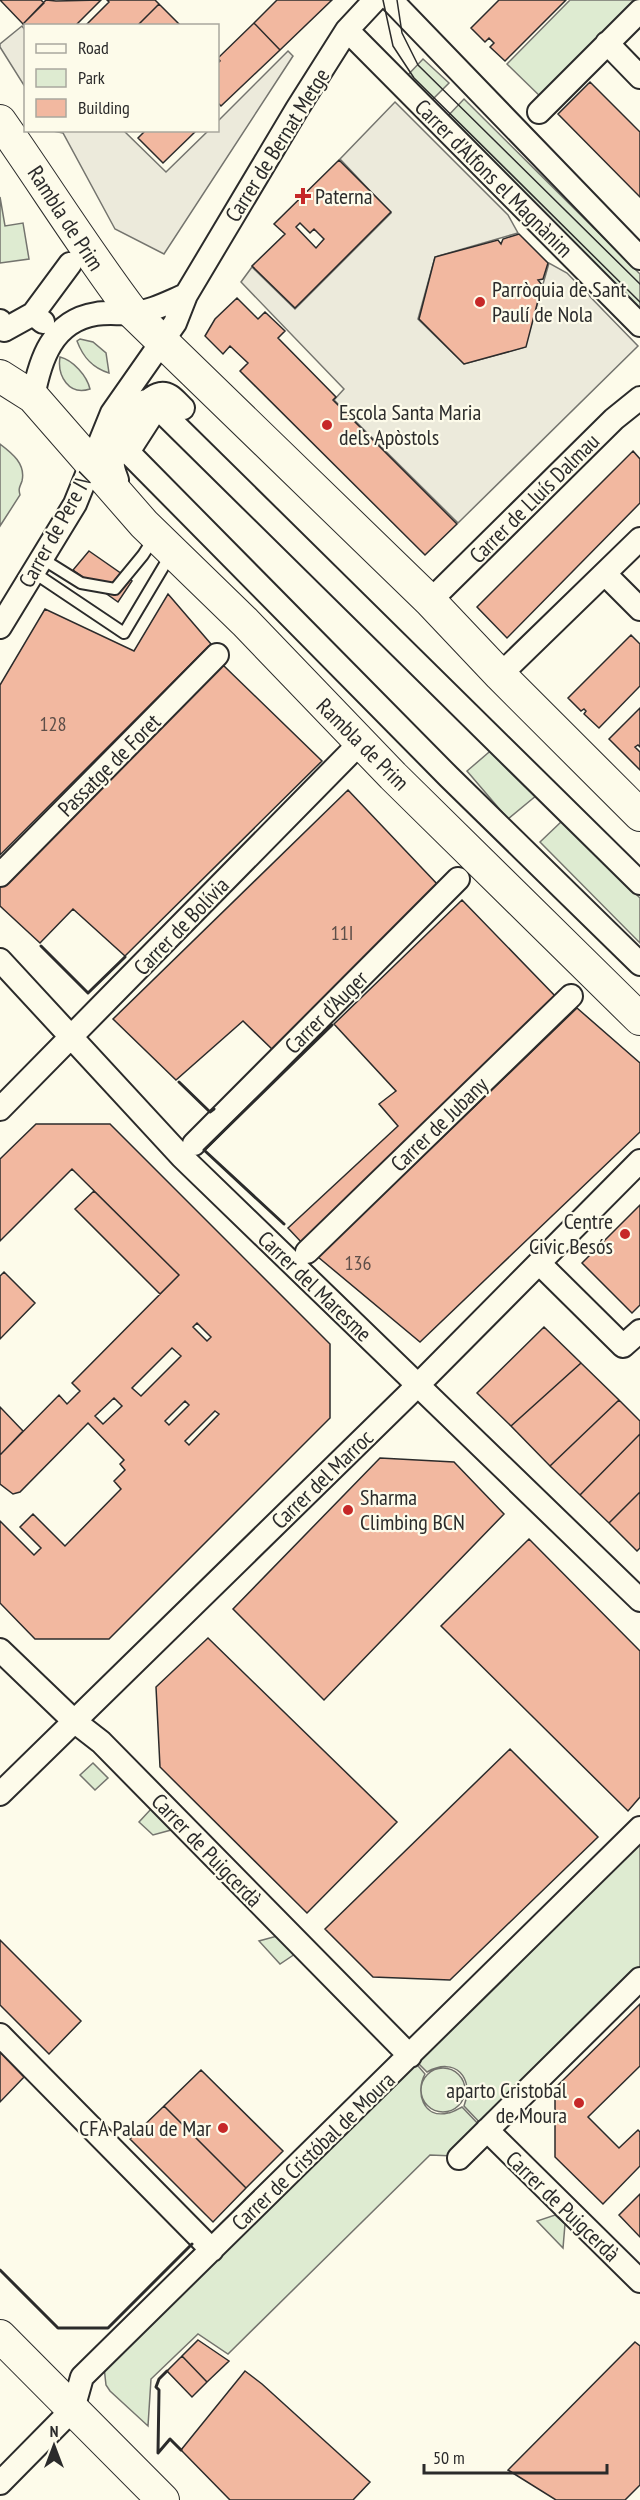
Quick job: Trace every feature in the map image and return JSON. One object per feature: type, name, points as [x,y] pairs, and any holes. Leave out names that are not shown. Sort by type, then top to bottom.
[{"type":"main road","name":"Rambla de Prim","points":[[0,121],[40,177],[101,272],[133,313],[430,601],[500,675],[640,815]]},
{"type":"main road","name":"Rambla de Prim","points":[[0,376],[33,397],[104,471],[164,543],[245,622],[364,746],[640,1019]]},
{"type":"main road","points":[[0,2336],[163,2500]]},
{"type":"street","name":"Carrer de Bernat Metge","points":[[163,341],[175,323],[186,295],[265,159],[347,30],[375,0]]},
{"type":"street","points":[[391,0],[640,258]]},
{"type":"street","points":[[539,112],[640,11]]},
{"type":"street","name":"Carrer d'Alfons el Magnànim","points":[[347,30],[640,325]]},
{"type":"street","points":[[607,44],[640,76]]},
{"type":"street","name":"Rambla de Prim","points":[[0,321],[4,330],[40,320],[70,264]]},
{"type":"street","points":[[33,397],[39,366],[45,351],[66,326],[92,315],[112,312],[133,313],[158,307],[186,295]]},
{"type":"street","points":[[104,471],[112,413],[163,341]]},
{"type":"street","points":[[104,471],[112,465],[117,448],[160,394],[170,395],[183,408]]},
{"type":"street","name":"Carrer de Lluís Dalmau","points":[[430,601],[614,419],[640,398]]},
{"type":"street","points":[[152,404],[640,883]]},
{"type":"street","name":"Rambla de Prim","points":[[152,404],[128,453],[449,777],[640,964]]},
{"type":"street","name":"Carrer de Pere IV","points":[[0,627],[75,504],[104,471]]},
{"type":"street","points":[[500,675],[640,539]]},
{"type":"street","points":[[605,574],[640,609]]},
{"type":"street","name":"Passatge de Foret","points":[[0,875],[217,655]]},
{"type":"street","name":"Carrer de Bolívia","points":[[0,1109],[354,749],[364,746]]},
{"type":"street","name":"Carrer d'Auger","points":[[194,1144],[458,879]]},
{"type":"street","name":"Carrer del Maresme","points":[[0,960],[182,1156],[640,1600]]},
{"type":"street","name":"Carrer de Jubany","points":[[307,1252],[571,996]]},
{"type":"street","name":"Carrer del Marroc","points":[[0,1794],[417,1386],[640,1161]]},
{"type":"street","points":[[539,1263],[623,1346],[640,1331]]},
{"type":"street","name":"Carrer de Puigcerdà","points":[[0,1650],[74,1720],[101,1742],[410,2056]]},
{"type":"street","name":"Carrer de Cristóbal de Moura","points":[[0,2482],[73,2409],[82,2378],[640,1828]]},
{"type":"street","points":[[459,2158],[640,1979]]},
{"type":"street","points":[[0,2035],[212,2250]]},
{"type":"street","name":"Carrer de Puigcerdà","points":[[487,2130],[640,2281]]},
{"type":"lane","points":[[37,565],[81,583],[115,589],[143,555],[164,543]]},
{"type":"lane","points":[[37,565],[124,633],[164,543]]},
{"type":"green space","points":[[570,0],[640,0],[640,8],[546,102],[507,64]]},
{"type":"green space","points":[[423,59],[449,83],[429,103],[405,78]]},
{"type":"green space","points":[[464,99],[640,274],[640,313],[445,119]]},
{"type":"green space","points":[[0,197],[5,226],[23,223],[29,259],[0,263]]},
{"type":"green space","points":[[80,339],[93,342],[106,353],[109,373],[89,361],[77,341]]},
{"type":"green space","points":[[60,357],[70,361],[79,369],[90,389],[76,390],[66,383],[60,371]]},
{"type":"green space","points":[[0,444],[20,464],[23,475],[19,489],[20,495],[0,526]]},
{"type":"green space","points":[[495,747],[537,795],[508,819],[467,771]]},
{"type":"green space","points":[[562,821],[640,898],[640,943],[540,842]]},
{"type":"green space","points":[[93,1763],[108,1778],[95,1790],[80,1775]]},
{"type":"green space","points":[[151,1809],[171,1830],[153,1835],[139,1822]]},
{"type":"green space","points":[[640,1837],[640,1969],[483,2126],[464,2106],[467,2087],[460,2072],[446,2067],[427,2072],[414,2059]]},
{"type":"green space","points":[[277,1936],[295,1954],[280,1964],[259,1941]]},
{"type":"green space","points":[[413,2060],[425,2074],[421,2096],[427,2108],[439,2114],[462,2107],[482,2128],[454,2156],[430,2155],[228,2354],[198,2334],[151,2379],[148,2426],[110,2391],[106,2385],[104,2367]]},
{"type":"green space","points":[[443,2068],[458,2075],[465,2090],[458,2105],[443,2112],[428,2105],[421,2090],[428,2075]]},
{"type":"green space","points":[[555,2215],[565,2224],[563,2248],[537,2221]]},
{"type":"shaded area","points":[[22,26],[24,29],[24,85],[0,47],[0,44]]},
{"type":"shaded area","points":[[288,51],[293,56],[164,254],[115,229],[63,133],[58,132],[125,132],[166,172],[207,132],[219,132],[219,120]]},
{"type":"shaded area","points":[[395,102],[508,215],[518,233],[435,257],[418,319],[464,364],[525,347],[549,263],[567,273],[638,346],[458,523],[334,400],[344,389],[241,282],[252,267],[295,309],[391,213],[340,159]]},
{"type":"building","points":[[0,0],[41,0],[44,3],[23,24]]},
{"type":"building","points":[[46,0],[101,0],[77,24],[23,24]]},
{"type":"building","points":[[107,0],[155,0],[159,4],[139,24],[87,24],[109,2]]},
{"type":"building","points":[[277,0],[332,0],[280,50],[254,23]]},
{"type":"building","points":[[499,0],[566,0],[505,61],[490,47],[494,43],[489,38],[485,42],[471,28]]},
{"type":"building","points":[[159,4],[179,24],[139,24]]},
{"type":"building","points":[[254,23],[280,50],[221,106],[219,104],[219,57]]},
{"type":"building","points":[[590,82],[640,132],[640,197],[558,114]]},
{"type":"building","points":[[144,132],[195,132],[163,163],[138,138]]},
{"type":"building","points":[[339,160],[391,212],[295,308],[252,266],[285,234],[274,224]],"holes":[[[300,223],[310,233],[314,229],[324,239],[316,248],[296,227]]]},
{"type":"building","name":"Parròquia de Sant Paulí de Nola","points":[[519,234],[548,263],[543,279],[538,280],[542,285],[526,347],[464,364],[419,319],[435,257],[498,240],[501,244],[503,239]]},
{"type":"building","name":"Escola Santa Maria dels Apòstols","points":[[237,298],[258,319],[265,312],[285,331],[278,338],[336,397],[333,400],[457,524],[425,555],[240,371],[248,363],[230,346],[223,354],[205,336],[215,319]]},
{"type":"building","points":[[633,451],[640,459],[640,503],[507,638],[477,607]]},
{"type":"building","points":[[89,551],[132,581],[118,602],[73,570]]},
{"type":"building","points":[[168,594],[211,644],[0,855],[0,685],[45,609],[134,651]]},
{"type":"building","points":[[631,635],[640,644],[640,686],[599,728],[584,714],[586,711],[584,709],[581,711],[568,698]]},
{"type":"building","points":[[223,665],[322,761],[125,956],[73,909],[40,943],[0,906],[0,884]]},
{"type":"building","points":[[640,708],[640,747],[638,745],[635,747],[640,752],[640,770],[609,739]]},
{"type":"building","points":[[348,790],[439,886],[276,1053],[243,1021],[176,1080],[113,1019]]},
{"type":"building","points":[[462,900],[558,999],[303,1244],[288,1228],[398,1126],[379,1104],[396,1091],[334,1024]]},
{"type":"building","points":[[577,1008],[640,1063],[640,1132],[420,1342],[318,1257]]},
{"type":"building","points":[[36,1124],[110,1124],[330,1344],[330,1418],[109,1639],[35,1639],[0,1603],[0,1521],[34,1555],[41,1548],[20,1527],[33,1514],[65,1546],[121,1489],[114,1481],[125,1470],[120,1464],[124,1460],[88,1423],[20,1492],[13,1494],[0,1484],[0,1455],[59,1395],[67,1404],[80,1391],[72,1383],[179,1275],[72,1169],[0,1241],[0,1159]],"holes":[[[197,1323],[211,1337],[207,1341],[193,1327]],[[172,1348],[181,1356],[141,1396],[132,1388]],[[114,1398],[122,1406],[103,1424],[95,1416]],[[185,1401],[189,1405],[169,1425],[165,1421]],[[215,1411],[219,1414],[189,1445],[185,1441]]]},
{"type":"building","points":[[94,1191],[179,1275],[160,1294],[75,1209]]},
{"type":"building","name":"Centre Civic Besós","points":[[640,1205],[640,1305],[632,1313],[582,1263]]},
{"type":"building","points":[[4,1272],[35,1303],[0,1339],[0,1276]]},
{"type":"building","points":[[544,1327],[581,1363],[511,1426],[477,1393]]},
{"type":"building","points":[[581,1363],[619,1400],[550,1466],[511,1426]]},
{"type":"building","points":[[619,1400],[640,1421],[640,1434],[580,1495],[550,1466]]},
{"type":"building","points":[[0,1407],[23,1431],[0,1455]]},
{"type":"building","points":[[640,1434],[640,1492],[609,1523],[580,1495]]},
{"type":"building","points":[[380,1458],[454,1462],[504,1514],[324,1700],[233,1609]]},
{"type":"building","points":[[640,1492],[640,1548],[637,1551],[609,1523]]},
{"type":"building","points":[[529,1539],[640,1651],[640,1797],[628,1811],[441,1626]]},
{"type":"building","points":[[208,1638],[397,1822],[307,1913],[160,1767],[156,1687]]},
{"type":"building","points":[[510,1749],[598,1837],[450,1980],[373,1977],[325,1929]]},
{"type":"building","points":[[0,1940],[81,2021],[49,2054],[0,2005]]},
{"type":"building","name":"aparto Cristobal de Moura","points":[[640,2004],[640,2066],[588,2117],[619,2148],[638,2130],[640,2132],[640,2166],[603,2204],[555,2157],[555,2088]]},
{"type":"building","points":[[0,2052],[24,2077],[0,2102]]},
{"type":"building","name":"CFA Palau de Mar","points":[[201,2070],[283,2151],[246,2188],[164,2106]]},
{"type":"building","points":[[164,2106],[246,2188],[213,2222],[130,2139]]},
{"type":"building","points":[[640,2194],[640,2237],[619,2215]]},
{"type":"building","points":[[198,2340],[229,2361],[207,2382],[182,2356]]},
{"type":"building","points":[[635,2342],[640,2346],[640,2485],[625,2500],[556,2500],[508,2470]]},
{"type":"building","points":[[182,2356],[207,2382],[192,2397],[167,2371]]},
{"type":"building","points":[[245,2371],[370,2482],[353,2500],[230,2500],[181,2450]]},
{"type":"tram line","points":[[383,0],[393,46],[414,78],[640,302]]},
{"type":"tram line","points":[[397,0],[402,33],[418,65],[640,284]]},
{"type":"wall","points":[[41,946],[88,993],[125,957]]},
{"type":"wall","points":[[284,1224],[204,1150],[332,1025]]},
{"type":"wall","points":[[179,1082],[210,1112],[214,1109]]},
{"type":"wall","points":[[0,2270],[58,2328],[108,2328],[192,2244]]},
{"type":"wall","points":[[167,2371],[159,2379],[156,2387],[159,2390],[158,2453],[170,2439],[181,2450]]},
{"type":"place","name":"Paterna","points":[[303,196]]},
{"type":"place","name":"Parròquia de Sant Paulí de Nola","points":[[480,302]]},
{"type":"place","name":"Escola Santa Maria dels Apòstols","points":[[327,425]]},
{"type":"place","name":"Centre Civic Besós","points":[[625,1234]]},
{"type":"place","name":"Sharma Climbing BCN","points":[[348,1510]]},
{"type":"place","name":"aparto Cristobal de Moura","points":[[579,2103]]},
{"type":"place","name":"CFA Palau de Mar","points":[[223,2128]]}]
